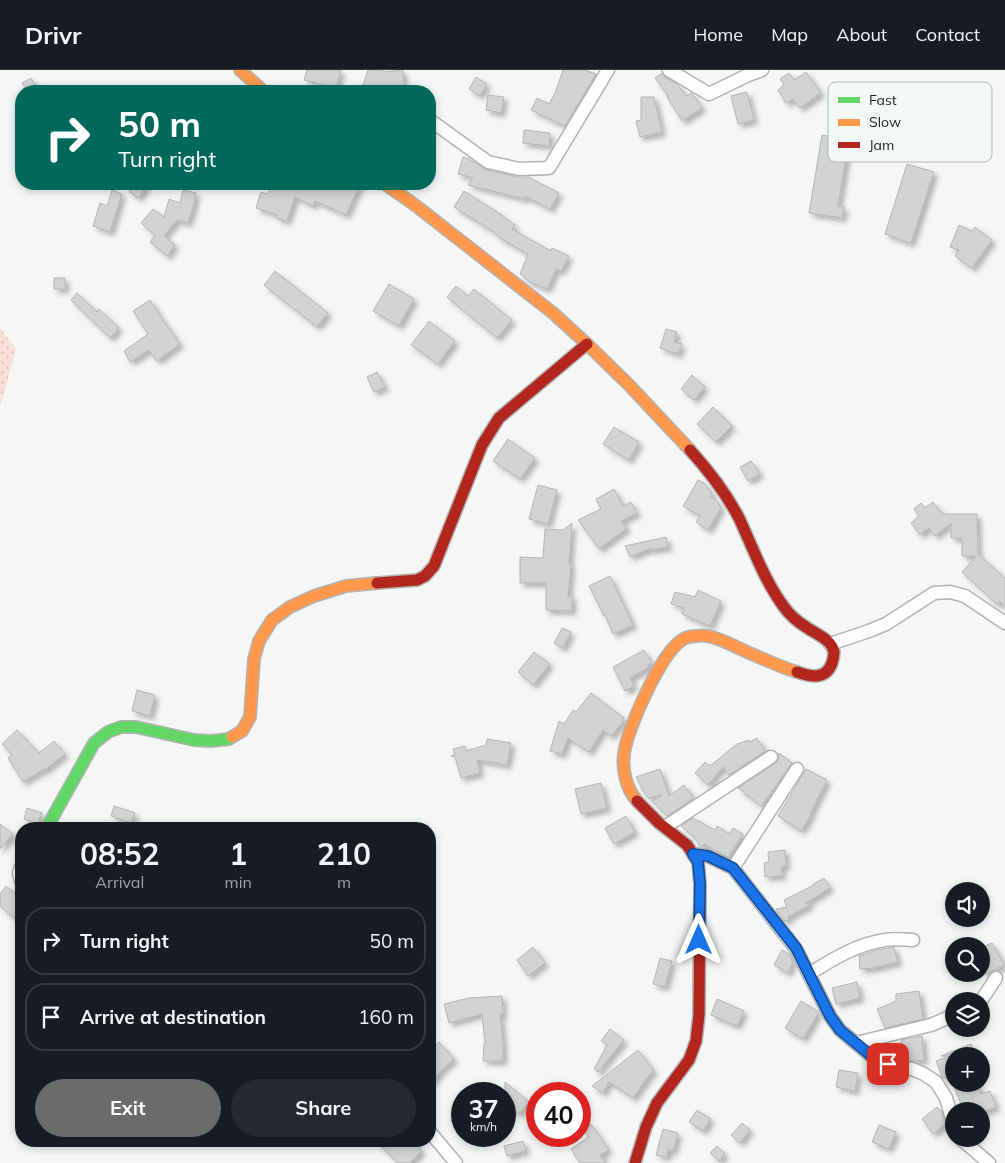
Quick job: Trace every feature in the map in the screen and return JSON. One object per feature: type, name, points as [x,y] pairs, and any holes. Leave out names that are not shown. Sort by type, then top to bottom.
[{"type":"street","points":[[240,70],[256,85]]},
{"type":"street","points":[[436,124],[488,162],[519,169],[549,168],[608,70]]},
{"type":"street","points":[[669,70],[709,94],[762,70]]},
{"type":"street","points":[[394,190],[415,204],[553,313],[630,385],[702,463],[724,492],[738,517],[770,586],[785,609],[804,626],[824,638],[830,644],[834,653],[834,661],[829,670],[820,676],[807,676],[784,668],[719,639],[699,635],[683,639],[669,652],[654,677],[628,732],[624,755],[625,779],[635,799],[687,845],[698,862],[700,884],[699,1015],[696,1041],[689,1060],[658,1104],[646,1127],[635,1163]]},
{"type":"street","points":[[50,822],[94,743],[108,732],[121,727],[136,727],[194,740],[212,742],[229,739],[242,731],[250,717],[254,659],[259,641],[272,620],[290,607],[314,596],[346,586],[417,580],[425,576],[434,566],[482,445],[499,418],[587,344]]},
{"type":"street","points":[[830,644],[886,624],[934,593],[950,592],[964,596],[1005,623]]},
{"type":"street","points":[[665,827],[771,757]]},
{"type":"street","points":[[733,868],[797,769]]},
{"type":"street","points":[[693,854],[708,856],[733,868],[796,948],[830,1016],[840,1030],[875,1059],[912,1069],[936,1082],[947,1102]]},
{"type":"street","points":[[809,974],[840,955],[867,944],[887,939],[913,940]]},
{"type":"street","points":[[987,992],[996,978]]},
{"type":"street","points":[[856,1043],[931,1025],[945,1020]]},
{"type":"street","points":[[436,1139],[456,1163]]},
{"type":"street","points":[[970,1147],[989,1163]]},
{"type":"shaded area","points":[[0,328],[16,349],[0,407]]},
{"type":"building","points":[[307,70],[341,70],[337,85],[324,85],[304,80]]},
{"type":"building","points":[[368,70],[383,70],[383,72],[403,70],[404,85],[363,85]]},
{"type":"building","points":[[563,70],[584,70],[596,74],[565,126],[531,110],[537,98],[549,104]]},
{"type":"building","points":[[806,72],[821,93],[800,108],[793,99],[786,103],[778,90],[784,85],[780,79],[789,73],[794,80]]},
{"type":"building","points":[[662,73],[677,84],[686,96],[692,93],[702,108],[682,121],[667,97],[669,97],[655,78]]},
{"type":"building","points":[[476,77],[487,84],[480,96],[469,89]]},
{"type":"building","points":[[31,78],[35,85],[23,85],[22,83]]},
{"type":"building","points":[[747,92],[754,120],[738,124],[731,96]]},
{"type":"building","points":[[488,95],[504,97],[501,113],[486,110]]},
{"type":"building","points":[[641,97],[654,97],[662,132],[640,137],[636,121],[641,120]]},
{"type":"building","points":[[524,130],[550,133],[549,146],[523,143]]},
{"type":"building","points":[[822,135],[828,136],[828,162],[845,162],[838,206],[844,207],[842,218],[809,213]]},
{"type":"building","points":[[463,157],[486,170],[517,177],[530,177],[559,193],[550,209],[525,196],[525,199],[468,185],[473,178],[458,174]]},
{"type":"building","points":[[907,164],[934,172],[911,243],[885,234]]},
{"type":"building","points":[[112,190],[122,194],[110,232],[93,226],[100,203],[107,206]]},
{"type":"building","points":[[130,190],[144,190],[139,198],[129,192]]},
{"type":"building","points":[[183,190],[196,193],[193,207],[188,223],[177,220],[164,236],[175,245],[167,256],[150,242],[155,235],[141,223],[153,209],[164,217],[169,199],[180,203]]},
{"type":"building","points":[[270,190],[357,190],[346,215],[315,201],[313,206],[295,197],[287,221],[276,218],[277,215],[256,208],[261,192],[268,194]]},
{"type":"building","points":[[464,191],[515,225],[512,229],[551,251],[552,248],[569,256],[561,271],[556,269],[547,289],[530,282],[520,274],[528,254],[500,238],[494,232],[454,207]]},
{"type":"building","points":[[959,225],[972,231],[975,227],[992,240],[972,268],[955,256],[959,250],[950,247]]},
{"type":"building","points":[[275,271],[328,313],[317,327],[264,285]]},
{"type":"building","points":[[54,278],[65,278],[65,289],[54,289]]},
{"type":"building","points":[[389,284],[414,299],[399,326],[373,311]]},
{"type":"building","points":[[456,286],[468,296],[474,289],[512,320],[497,338],[447,297]]},
{"type":"building","points":[[77,293],[97,312],[99,309],[119,328],[110,338],[71,300]]},
{"type":"building","points":[[150,300],[180,344],[157,361],[149,350],[130,362],[124,351],[148,334],[133,311]]},
{"type":"building","points":[[429,321],[455,341],[438,364],[411,345]]},
{"type":"building","points":[[666,329],[677,332],[674,342],[682,344],[678,354],[660,348]]},
{"type":"building","points":[[377,372],[385,387],[374,392],[367,377]]},
{"type":"building","points":[[692,375],[705,387],[694,400],[681,389]]},
{"type":"building","points":[[713,407],[732,426],[716,442],[697,424]]},
{"type":"building","points":[[614,427],[639,442],[629,460],[603,444]]},
{"type":"building","points":[[508,439],[535,458],[520,479],[493,461]]},
{"type":"building","points":[[751,461],[760,474],[748,481],[740,467]]},
{"type":"building","points":[[698,480],[704,483],[712,493],[710,497],[717,501],[721,508],[708,530],[696,522],[700,516],[683,506]]},
{"type":"building","points":[[538,485],[557,490],[548,524],[529,519]]},
{"type":"building","points":[[614,489],[623,506],[631,502],[637,513],[621,521],[627,528],[599,549],[578,520],[601,509],[596,499]]},
{"type":"building","points":[[933,502],[942,514],[977,514],[978,554],[1005,578],[1005,606],[1000,602],[998,605],[962,572],[976,556],[962,556],[962,538],[951,538],[951,523],[935,536],[929,528],[920,535],[911,523],[919,516],[914,509],[921,503],[925,508]]},
{"type":"building","points":[[572,523],[568,597],[572,595],[572,611],[546,610],[546,583],[520,583],[520,557],[543,558],[545,529],[563,530]]},
{"type":"building","points":[[666,537],[668,547],[651,550],[651,548],[630,557],[625,546]]},
{"type":"building","points":[[610,576],[633,625],[613,634],[589,586]]},
{"type":"building","points":[[698,590],[721,601],[710,626],[682,614],[684,608],[671,604],[675,592],[695,597]]},
{"type":"building","points":[[562,628],[571,632],[563,648],[554,643]]},
{"type":"building","points":[[644,650],[651,662],[646,669],[630,678],[634,686],[625,691],[613,667]]},
{"type":"building","points":[[534,652],[550,664],[533,685],[518,672]]},
{"type":"building","points":[[137,690],[155,695],[150,716],[132,711]]},
{"type":"building","points":[[591,693],[624,718],[622,723],[611,736],[603,730],[589,752],[568,738],[562,754],[550,751],[559,721],[564,724],[573,710],[576,712]]},
{"type":"building","points":[[17,730],[39,753],[54,741],[65,754],[45,770],[23,782],[8,758],[12,755],[2,744]]},
{"type":"building","points":[[757,738],[765,751],[729,775],[723,767],[708,785],[695,773],[705,762],[710,766],[737,744],[749,740],[750,742]]},
{"type":"building","points":[[487,739],[511,743],[507,765],[477,760],[480,773],[461,778],[455,757],[451,756],[455,755],[453,749],[465,746],[466,751],[486,745]]},
{"type":"building","points":[[779,753],[792,763],[761,806],[738,788],[776,763]]},
{"type":"building","points":[[660,769],[669,796],[684,785],[694,798],[667,816],[652,801],[662,795],[649,798],[644,793],[636,777]]},
{"type":"building","points":[[806,769],[827,780],[811,815],[801,831],[778,816]]},
{"type":"building","points":[[601,783],[607,808],[581,814],[575,789]]},
{"type":"building","points":[[114,806],[135,813],[131,822],[111,816]]},
{"type":"building","points":[[27,808],[42,813],[38,822],[24,819]]},
{"type":"building","points":[[626,816],[635,832],[614,844],[605,828]]},
{"type":"building","points":[[693,818],[715,830],[717,826],[730,834],[733,828],[743,834],[728,857],[704,844],[702,847],[700,846],[694,837],[681,826]]},
{"type":"building","points":[[0,824],[13,834],[0,849]]},
{"type":"building","points":[[785,850],[786,866],[781,867],[782,876],[765,877],[764,863],[769,862],[768,852]]},
{"type":"building","points":[[824,878],[830,888],[806,903],[810,905],[788,917],[789,920],[784,921],[776,909],[787,907],[784,900]]},
{"type":"building","points":[[6,886],[15,893],[15,919],[0,906],[0,894]]},
{"type":"building","points":[[992,943],[1004,965],[990,972],[990,944]]},
{"type":"building","points":[[533,947],[545,963],[528,976],[517,960]]},
{"type":"building","points":[[894,947],[898,962],[860,969],[859,956]]},
{"type":"building","points":[[782,950],[789,954],[793,962],[788,973],[774,965]]},
{"type":"building","points":[[660,958],[672,961],[665,987],[653,984]]},
{"type":"building","points":[[857,982],[860,998],[836,1004],[832,988]]},
{"type":"building","points":[[919,991],[923,1019],[885,1028],[877,1009],[896,1001],[896,994]]},
{"type":"building","points":[[502,996],[503,1014],[500,1014],[503,1061],[483,1061],[485,1044],[482,1014],[449,1023],[444,1004],[469,998]]},
{"type":"building","points":[[717,999],[744,1011],[737,1026],[711,1015]]},
{"type":"building","points":[[801,1001],[819,1012],[803,1039],[785,1028]]},
{"type":"building","points":[[610,1029],[624,1040],[598,1072],[594,1069],[607,1045],[601,1041]]},
{"type":"building","points":[[922,1036],[924,1060],[913,1061],[903,1059],[901,1040]]},
{"type":"building","points":[[439,1042],[454,1059],[436,1077],[436,1045]]},
{"type":"building","points":[[638,1050],[654,1071],[633,1098],[609,1082],[603,1093],[592,1086]]},
{"type":"building","points":[[945,1058],[945,1077],[943,1078],[936,1061]]},
{"type":"building","points":[[839,1070],[858,1073],[855,1091],[836,1087]]},
{"type":"building","points":[[516,1091],[526,1100],[526,1106],[519,1114],[516,1111]]},
{"type":"building","points":[[990,1091],[996,1107],[990,1109],[990,1102],[960,1102],[956,1092],[980,1092],[981,1094]]},
{"type":"building","points":[[937,1107],[942,1112],[945,1124],[933,1134],[922,1119]]},
{"type":"building","points":[[697,1110],[711,1119],[703,1131],[689,1122]]},
{"type":"building","points":[[742,1123],[750,1130],[740,1143],[731,1135]]},
{"type":"building","points":[[591,1124],[609,1150],[600,1155],[606,1163],[580,1163],[571,1149],[574,1147],[591,1147]]},
{"type":"building","points":[[879,1125],[896,1132],[889,1149],[872,1142]]},
{"type":"building","points":[[663,1129],[678,1133],[673,1151],[668,1150],[667,1157],[656,1155]]},
{"type":"building","points":[[523,1141],[526,1151],[507,1156],[504,1147],[516,1147],[516,1143]]},
{"type":"building","points":[[717,1146],[725,1154],[719,1161],[710,1153]]},
{"type":"building","points":[[382,1147],[418,1147],[422,1151],[410,1163],[398,1163]]},
{"type":"traffic: fast","points":[[50,822],[94,743],[108,732],[121,727],[136,727],[194,740],[211,741],[232,737]]},
{"type":"traffic: slow","points":[[240,70],[256,85]]},
{"type":"traffic: slow","points":[[394,190],[553,313],[629,385],[690,450]]},
{"type":"traffic: slow","points":[[232,737],[242,731],[250,717],[254,659],[259,641],[272,620],[290,607],[314,596],[346,586],[377,583]]},
{"type":"traffic: slow","points":[[637,801],[630,790],[624,772],[626,742],[638,710],[655,675],[664,660],[682,640],[690,637],[709,636],[797,672]]},
{"type":"traffic: jam","points":[[377,583],[417,580],[425,576],[434,566],[482,445],[499,418],[587,344]]},
{"type":"traffic: jam","points":[[690,450],[717,482],[729,500],[765,575],[784,607],[806,627],[823,637],[832,647],[834,652],[833,660],[829,668],[822,675],[813,676],[797,672]]},
{"type":"traffic: jam","points":[[635,1163],[646,1127],[657,1103],[689,1060],[696,1041],[699,1015],[700,884],[698,862],[687,845],[659,823],[637,801]]},
{"type":"route","points":[[699,940],[700,884],[698,862],[693,854],[708,856],[733,868],[796,948],[830,1016],[840,1030],[875,1059],[888,1064]]}]
